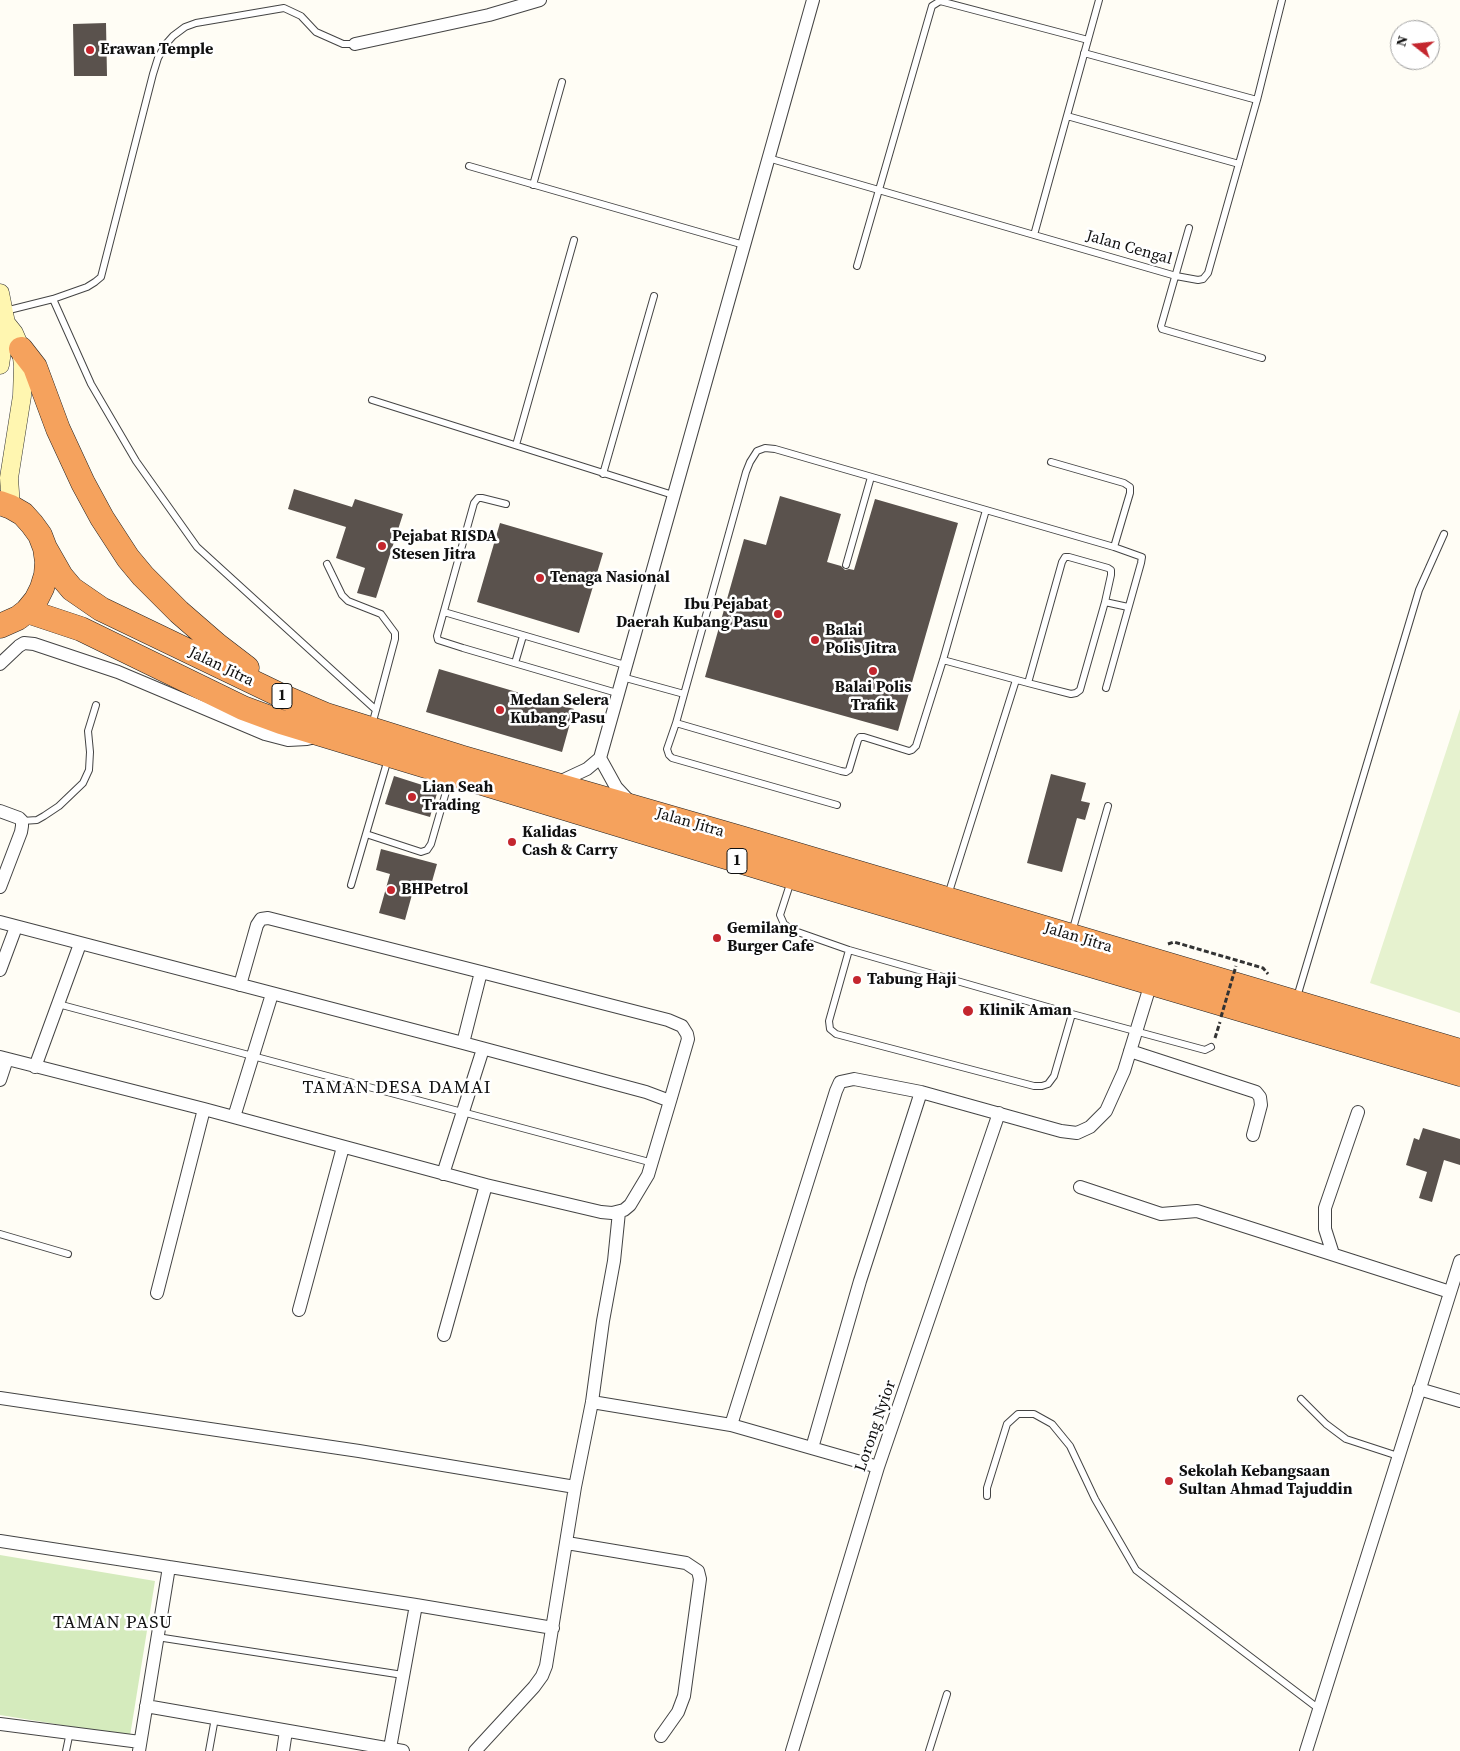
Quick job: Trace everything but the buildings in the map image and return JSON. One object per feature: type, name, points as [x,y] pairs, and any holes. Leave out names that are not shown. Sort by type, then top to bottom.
[{"type":"highway","points":[[21,349],[35,367],[58,429],[83,483],[102,518],[128,558],[148,581],[191,623],[284,697]]},
{"type":"highway","name":"1","points":[[2,625],[27,610],[36,600],[46,575],[47,562],[40,535],[32,524],[22,514],[5,505]]},
{"type":"highway","name":"Jalan Jitra","points":[[44,548],[61,576],[72,589],[97,606],[284,697],[326,715],[373,719],[554,784],[1460,1051]]},
{"type":"highway","name":"Jalan Jitra","points":[[27,610],[81,629],[243,708],[326,735],[792,877],[1460,1074]]},
{"type":"main road","points":[[0,293],[5,317],[21,349],[22,396],[5,505]]},
{"type":"main road","points":[[0,365],[5,317]]},
{"type":"street","points":[[355,44],[489,15],[540,0]]},
{"type":"street","points":[[554,784],[587,769],[600,758],[813,0]]},
{"type":"street","points":[[0,664],[24,643],[34,644],[111,669],[265,734],[288,740],[326,735]]},
{"type":"street","points":[[600,758],[616,787],[637,808]]},
{"type":"street","points":[[0,811],[20,819],[21,832],[0,887]]},
{"type":"street","points":[[0,1080],[3,1058],[204,1109],[486,1185],[601,1212],[619,1212],[630,1205],[648,1175],[688,1039],[682,1026],[668,1020],[268,918],[261,919],[257,925],[240,985]]},
{"type":"street","points":[[0,922],[463,1043],[646,1092],[670,1101]]},
{"type":"street","points":[[0,970],[16,927]]},
{"type":"street","points":[[35,1067],[80,944]]},
{"type":"street","points":[[463,1043],[481,972]]},
{"type":"street","points":[[732,1425],[840,1082],[854,1079],[921,1092],[1077,1133],[1090,1127],[1106,1111],[1130,1051],[1151,983]]},
{"type":"street","points":[[234,1117],[272,994]]},
{"type":"street","points":[[443,1174],[482,1049]]},
{"type":"street","points":[[1130,1051],[1256,1092],[1260,1097],[1261,1105],[1253,1135]]},
{"type":"street","points":[[812,1448],[860,1281],[921,1092]]},
{"type":"street","points":[[157,1292],[204,1109]]},
{"type":"street","points":[[1333,1254],[1324,1229],[1325,1208],[1358,1112]]},
{"type":"street","name":"Lorong Nyior","points":[[792,1751],[878,1467],[999,1113]]},
{"type":"street","points":[[299,1310],[342,1147]]},
{"type":"street","points":[[444,1335],[486,1185]]},
{"type":"street","points":[[1080,1187],[1161,1214],[1197,1212],[1450,1292]]},
{"type":"street","points":[[475,1751],[534,1687],[542,1676],[549,1654],[575,1487],[592,1402],[603,1321],[614,1260],[619,1212]]},
{"type":"street","points":[[1306,1751],[1450,1292],[1457,1280],[1460,1261]]},
{"type":"street","points":[[1419,1389],[1460,1401]]},
{"type":"street","points":[[0,1398],[360,1451],[575,1487]]},
{"type":"street","points":[[592,1402],[732,1425],[878,1467]]},
{"type":"street","points":[[0,1541],[416,1604],[553,1628]]},
{"type":"street","points":[[567,1543],[686,1563],[698,1571],[700,1579],[684,1696],[678,1712],[661,1736]]},
{"type":"street","points":[[0,1724],[70,1732],[140,1746],[169,1567]]},
{"type":"street","points":[[390,1748],[416,1604]]},
{"type":"street","points":[[146,1706],[403,1751]]},
{"type":"street","points":[[283,1751],[286,1731]]},
{"type":"lane","points":[[1034,235],[1099,0]]},
{"type":"lane","name":"Jalan Cengal","points":[[768,158],[1176,276],[1198,280],[1203,279],[1208,273],[1239,164],[1282,0]]},
{"type":"lane","points":[[857,266],[932,6],[940,1],[1088,40]]},
{"type":"lane","points":[[5,317],[87,287],[100,276],[152,74],[165,45],[173,36],[185,27],[196,23],[284,8],[301,16],[316,32],[343,44],[355,44]]},
{"type":"lane","points":[[1084,53],[1257,100]]},
{"type":"lane","points":[[533,185],[562,82]]},
{"type":"lane","points":[[1067,116],[1239,164]]},
{"type":"lane","points":[[469,166],[744,245]]},
{"type":"lane","points":[[1189,228],[1161,326],[1162,329],[1262,358]]},
{"type":"lane","points":[[516,445],[574,240]]},
{"type":"lane","points":[[603,474],[654,296]]},
{"type":"lane","points":[[53,299],[91,384],[136,461],[197,548],[373,719],[395,633],[381,614],[348,601],[342,595],[326,564]]},
{"type":"lane","points":[[372,400],[673,495]]},
{"type":"lane","points":[[837,805],[672,758],[668,755],[667,749],[676,723],[746,472],[757,452],[765,448],[775,449],[1114,547],[1142,557],[1106,688]]},
{"type":"lane","points":[[1050,462],[1124,483],[1130,487],[1130,493],[1114,547]]},
{"type":"lane","points":[[846,565],[871,477]]},
{"type":"lane","points":[[506,504],[482,498],[478,498],[474,503],[436,636],[438,640],[617,693]]},
{"type":"lane","points":[[676,723],[846,772],[849,770],[860,737],[908,751],[912,750],[916,746],[943,660],[986,510]]},
{"type":"lane","points":[[1295,1003],[1419,590],[1444,534]]},
{"type":"lane","points":[[943,660],[1016,680],[1071,694],[1076,693],[1080,690],[1105,602],[1111,570],[1065,557],[1028,683]]},
{"type":"lane","points":[[1105,602],[1128,607]]},
{"type":"lane","points":[[444,612],[523,636],[684,694]]},
{"type":"lane","points":[[515,663],[523,636]]},
{"type":"lane","points":[[947,899],[1016,680]]},
{"type":"lane","points":[[20,819],[37,820],[59,806],[83,783],[89,770],[88,731],[96,705]]},
{"type":"lane","points":[[351,885],[389,755]]},
{"type":"lane","points":[[366,834],[420,852],[427,850],[431,844],[452,774]]},
{"type":"lane","points":[[1070,936],[1108,806]]},
{"type":"lane","points":[[792,877],[780,915],[784,924],[792,930],[849,950],[1072,1014],[1206,1050],[1211,1047]]},
{"type":"lane","points":[[849,950],[829,1021],[830,1029],[836,1034],[1034,1086],[1042,1086],[1048,1084],[1054,1076],[1072,1014]]},
{"type":"lane","points":[[58,1004],[653,1162]]},
{"type":"lane","points":[[0,1234],[68,1254]]},
{"type":"lane","points":[[1301,1398],[1326,1424],[1346,1439],[1398,1456]]},
{"type":"lane","points":[[987,1496],[987,1488],[1007,1424],[1018,1414],[1034,1414],[1052,1424],[1070,1446],[1095,1499],[1136,1570],[1319,1709]]},
{"type":"lane","points":[[157,1637],[403,1676]]},
{"type":"lane","points":[[929,1751],[947,1694]]},
{"type":"lane","points":[[209,1751],[215,1718]]},
{"type":"lane","points":[[66,1751],[70,1732]]},
{"type":"path","points":[[1221,1017],[1236,966]]},
{"type":"green space","points":[[1460,709],[1460,1013],[1370,983]]},
{"type":"green space","points":[[0,1555],[155,1581],[130,1736],[0,1715]]},
{"type":"place","name":"Erawan Temple","points":[[90,50]]},
{"type":"place","name":"Pejabat RISDA Stesen Jitra","points":[[382,546]]},
{"type":"place","name":"Tenaga Nasional","points":[[540,578]]},
{"type":"place","name":"Ibu Pejabat Daerah Kubang Pasu","points":[[778,614]]},
{"type":"place","name":"Balai Polis Jitra","points":[[815,640]]},
{"type":"place","name":"Balai Polis Trafik","points":[[873,671]]},
{"type":"place","name":"Medan Selera Kubang Pasu","points":[[500,710]]},
{"type":"place","name":"Lian Seah Trading","points":[[412,797]]},
{"type":"place","name":"Kalidas Cash & Carry","points":[[512,842]]},
{"type":"place","name":"BHPetrol","points":[[391,890]]},
{"type":"place","name":"Gemilang Burger Cafe","points":[[717,938]]},
{"type":"place","name":"Tabung Haji","points":[[857,980]]},
{"type":"place","name":"Klinik Aman","points":[[968,1011]]},
{"type":"place","name":"Sekolah Kebangsaan Sultan Ahmad Tajuddin","points":[[1169,1481]]},
{"type":"district","name":"TAMAN DESA DAMAI","points":[[397,1088]]},
{"type":"district","name":"TAMAN PASU","points":[[113,1623]]}]
